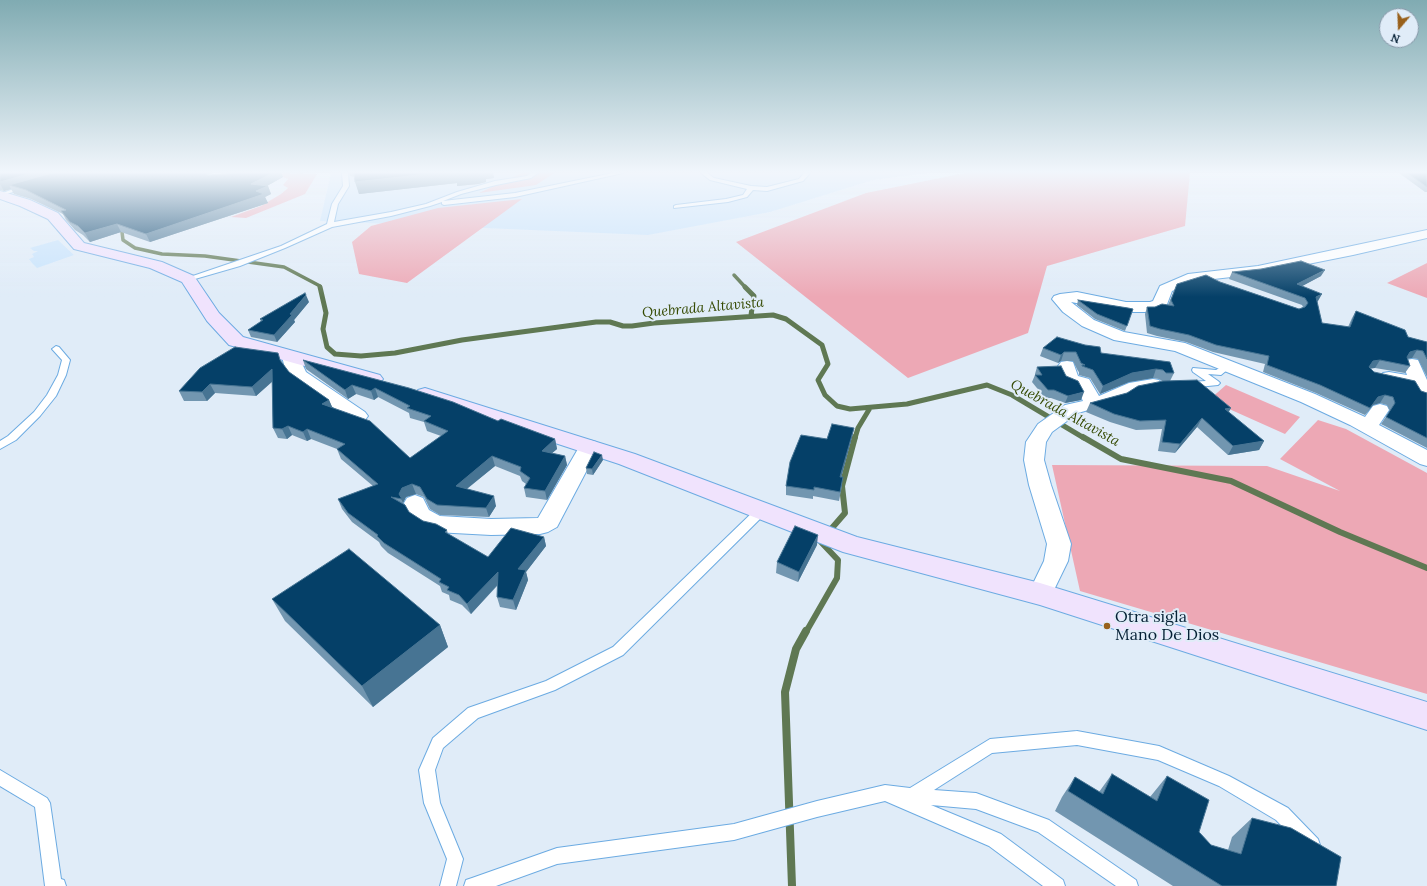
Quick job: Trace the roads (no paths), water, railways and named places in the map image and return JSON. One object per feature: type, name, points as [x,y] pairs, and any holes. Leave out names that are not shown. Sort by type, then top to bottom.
[{"type":"street","points":[[49,214],[53,216],[79,246],[156,265],[188,279],[213,317],[236,341],[399,386],[525,425],[627,459],[852,546],[1040,594],[1427,716]]},
{"type":"street","points":[[1424,451],[1308,398],[1228,366],[1179,348],[1120,336],[1088,323],[1060,299],[1065,297],[1077,297],[1126,308],[1152,307],[1160,304],[1165,289],[1194,277],[1258,270],[1353,251],[1427,234]]},
{"type":"street","points":[[1206,276],[1229,286]]},
{"type":"street","points":[[292,357],[294,368],[300,376],[358,416]]},
{"type":"street","points":[[1412,364],[1423,397]]},
{"type":"street","points":[[1067,366],[1070,379],[1083,383],[1091,399],[1095,403]]},
{"type":"street","points":[[1375,374],[1423,397]]},
{"type":"street","points":[[1040,594],[1056,561],[1059,544],[1040,485],[1034,460],[1036,442],[1045,428],[1072,409],[1116,396],[1129,388],[1158,385]]},
{"type":"street","points":[[1368,426],[1380,410]]},
{"type":"street","points":[[415,503],[420,515],[435,524],[540,526],[549,521],[589,447]]},
{"type":"lane","points":[[330,225],[333,214]]},
{"type":"lane","points":[[188,279],[238,264],[283,247],[330,225],[388,214]]},
{"type":"lane","points":[[0,446],[12,438],[36,414],[51,396],[62,375],[66,360],[56,349]]},
{"type":"lane","points":[[1176,386],[1215,383],[1196,370],[1218,373],[1228,366]]},
{"type":"lane","points":[[448,886],[455,859],[432,803],[427,770],[438,743],[473,713],[550,686],[618,651],[761,511]]},
{"type":"lane","points":[[910,796],[990,746],[1077,738],[1159,753],[1224,781],[1282,814],[1318,851]]},
{"type":"lane","points":[[0,777],[42,803],[54,879],[53,886],[58,886]]},
{"type":"lane","points":[[885,793],[995,840],[1057,886]]},
{"type":"lane","points":[[472,886],[557,856],[734,832],[817,809],[885,793],[976,801],[1043,826],[1130,886]]},
{"type":"waterway","name":"Quebrada Altavista","points":[[124,226],[122,232],[123,240],[135,248],[162,254],[205,256],[284,267],[320,287]]},
{"type":"waterway","points":[[734,275],[746,288]]},
{"type":"waterway","name":"Quebrada Altavista","points":[[320,287],[326,313],[323,329],[327,347],[335,354],[361,356],[395,353],[462,340],[596,322],[610,322],[623,326],[632,326],[654,323],[773,315],[786,319],[822,345],[828,364],[818,380],[825,395],[837,406],[850,409],[907,404],[987,385],[1012,395],[1084,438]]},
{"type":"waterway","points":[[746,288],[754,296],[751,315]]},
{"type":"waterway","points":[[855,438],[858,428],[870,408]]},
{"type":"waterway","points":[[832,528],[845,513],[842,486],[855,437]]},
{"type":"waterway","name":"Quebrada Altavista","points":[[1083,437],[1121,459],[1231,481],[1340,532],[1427,568]]},
{"type":"waterway","points":[[806,632],[837,578],[838,560],[821,542]]},
{"type":"waterway","points":[[792,886],[785,692],[796,649],[806,631]]},
{"type":"place","name":"Otra sigla Mano De Dios","points":[[1107,626]]}]
